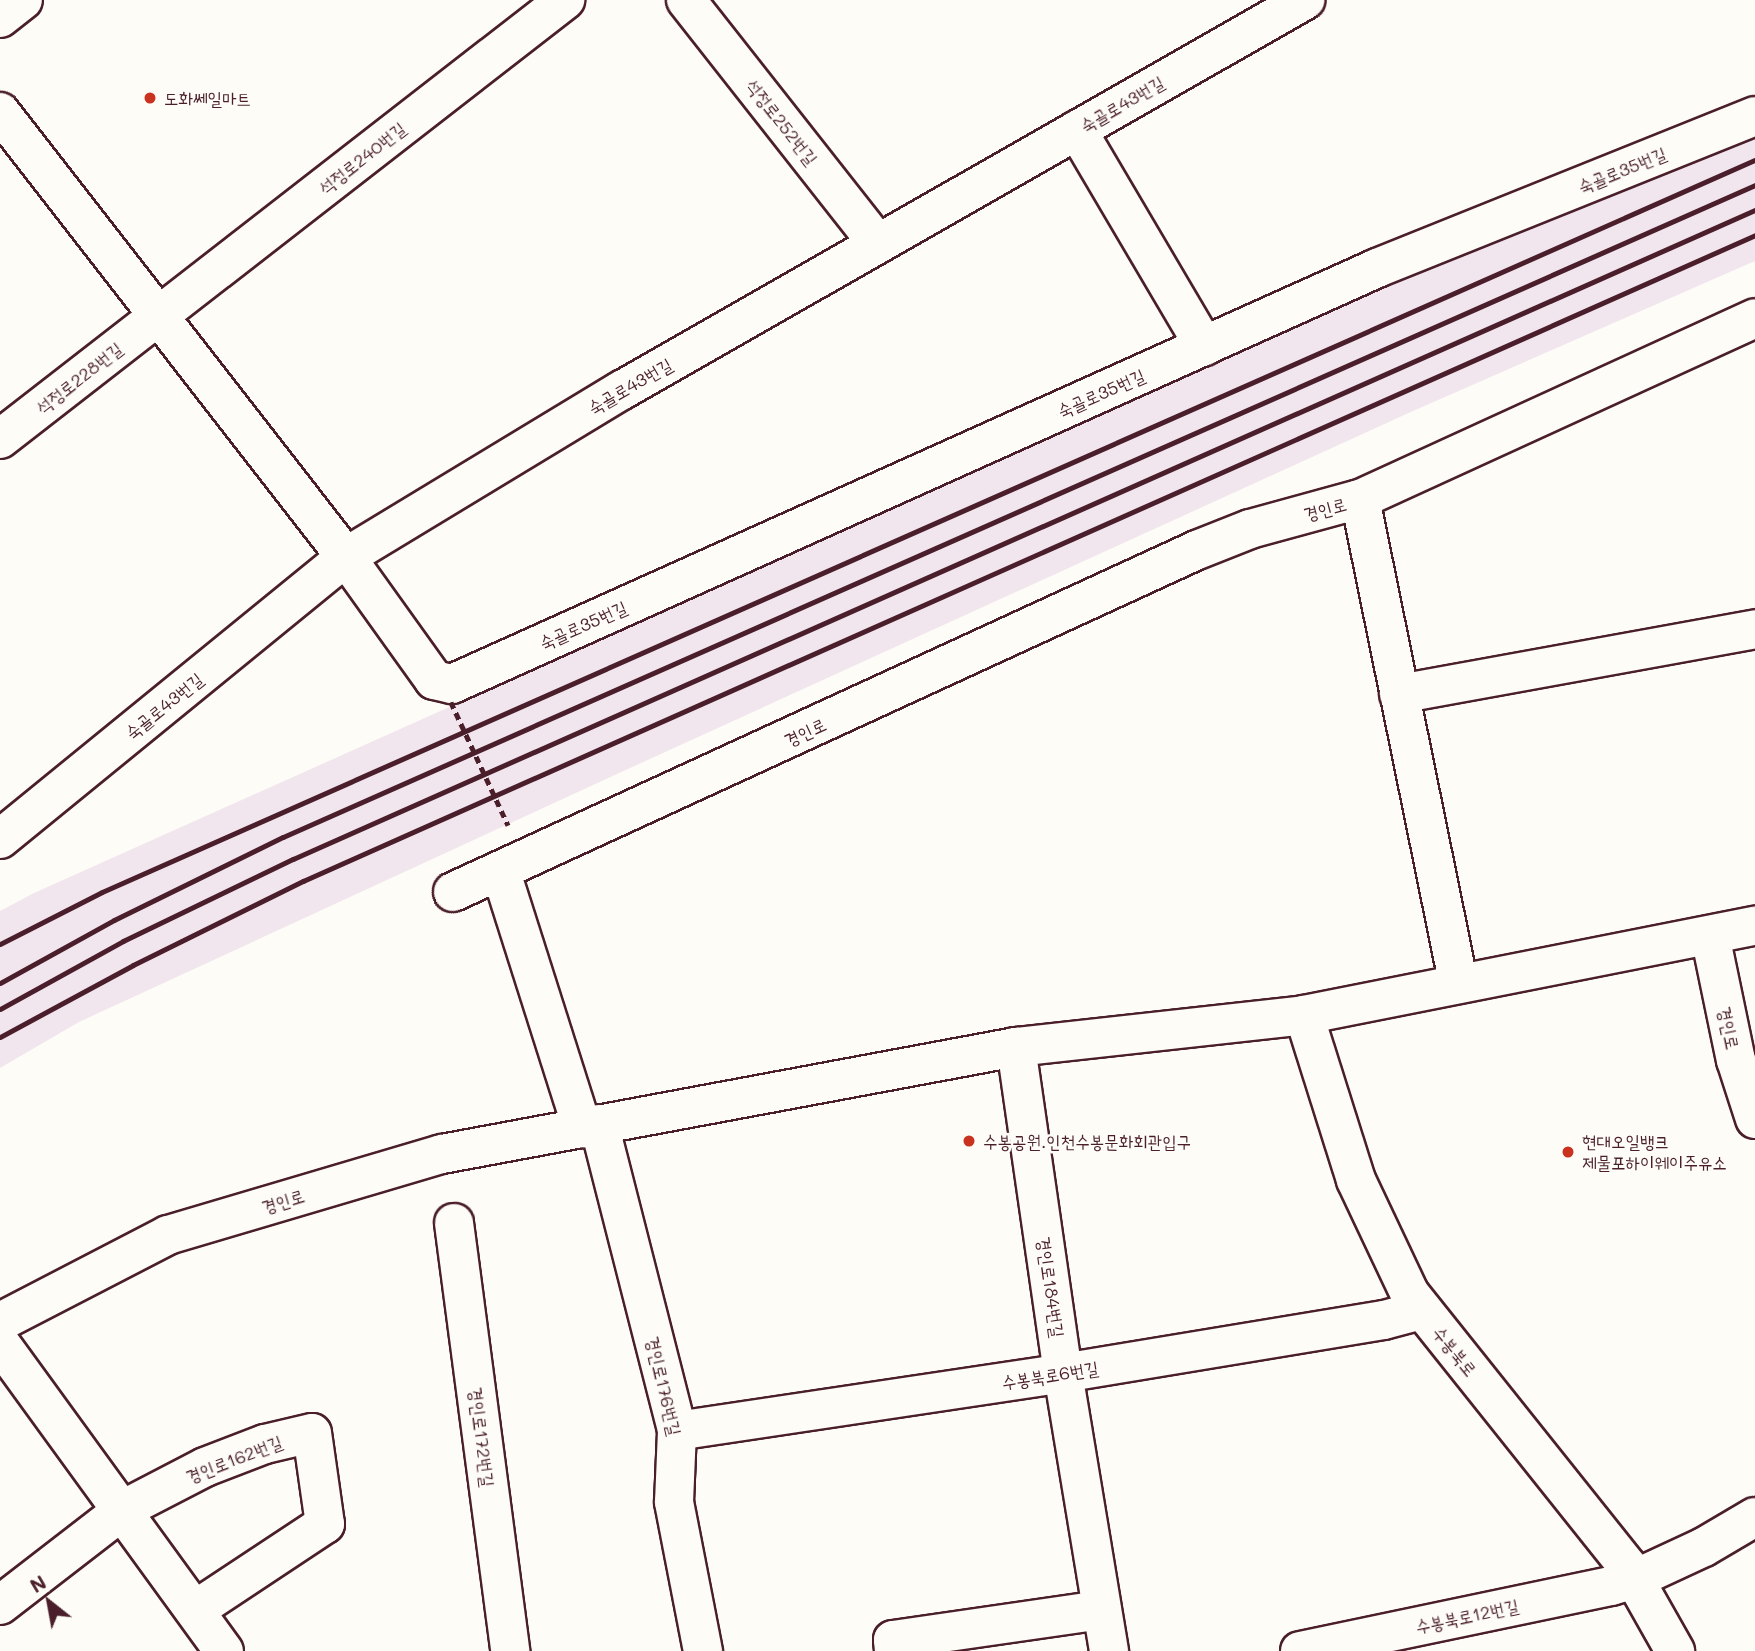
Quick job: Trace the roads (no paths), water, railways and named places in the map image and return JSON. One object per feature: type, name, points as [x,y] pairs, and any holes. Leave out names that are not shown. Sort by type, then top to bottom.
[{"type":"main road","points":[[0,18],[23,0]]},
{"type":"main road","name":"석정로240번길","points":[[158,316],[565,0]]},
{"type":"main road","name":"석정로252번길","points":[[686,0],[878,244]]},
{"type":"main road","name":"숙골로43번길","points":[[0,839],[346,557],[622,390],[1305,0]]},
{"type":"main road","points":[[0,112],[346,557]]},
{"type":"main road","name":"숙골로35번길","points":[[346,557],[434,680],[452,693],[1377,268],[1755,116]]},
{"type":"main road","points":[[1077,130],[1204,346]]},
{"type":"main road","name":"석정로228번길","points":[[0,439],[158,316]]},
{"type":"main road","name":"경인로","points":[[453,892],[502,872],[1197,550],[1250,529],[1360,499],[1755,318]]},
{"type":"main road","name":"경인로","points":[[1360,499],[1459,984]]},
{"type":"main road","points":[[1399,694],[1755,629]]},
{"type":"main road","points":[[502,872],[591,1126]]},
{"type":"main road","name":"경인로","points":[[0,1322],[168,1236],[442,1154],[1016,1047],[1304,1015],[1755,926]]},
{"type":"main road","name":"경인로","points":[[1710,935],[1736,1060],[1755,1119]]},
{"type":"main road","name":"수봉북로","points":[[1304,1015],[1356,1180],[1410,1294],[1635,1579],[1675,1651]]},
{"type":"main road","name":"경인로184번길","points":[[1016,1047],[1063,1373],[1109,1651]]},
{"type":"main road","name":"경인로176번길","points":[[591,1126],[677,1431],[674,1503],[704,1651]]},
{"type":"main road","name":"경인로172번길","points":[[454,1223],[510,1651]]},
{"type":"main road","name":"수봉북로6번길","points":[[677,1431],[1063,1373],[1384,1320],[1422,1310]]},
{"type":"main road","points":[[0,1343],[124,1509],[224,1651]]},
{"type":"main road","name":"경인로162번길","points":[[124,1509],[205,1467],[265,1444],[312,1433],[326,1524],[195,1610]]},
{"type":"main road","points":[[0,1605],[124,1509]]},
{"type":"main road","name":"수봉북로12번길","points":[[1300,1651],[1635,1579],[1704,1547],[1755,1517]]},
{"type":"main road","points":[[893,1646],[1102,1610]]},
{"type":"railway","points":[[0,944],[102,892],[1755,160]]},
{"type":"railway","points":[[0,983],[114,920],[283,837],[1755,185]]},
{"type":"railway","points":[[0,1009],[123,941],[293,859],[1755,210]]},
{"type":"railway","points":[[0,1037],[133,965],[303,881],[1755,235]]},
{"type":"place","name":"도화쎄일마트","points":[[150,98]]},
{"type":"place","name":"수봉공원.인천수봉문화회관입구","points":[[969,1141]]},
{"type":"place","name":"현대오일뱅크 제물포하이웨이주유소","points":[[1568,1152]]}]
